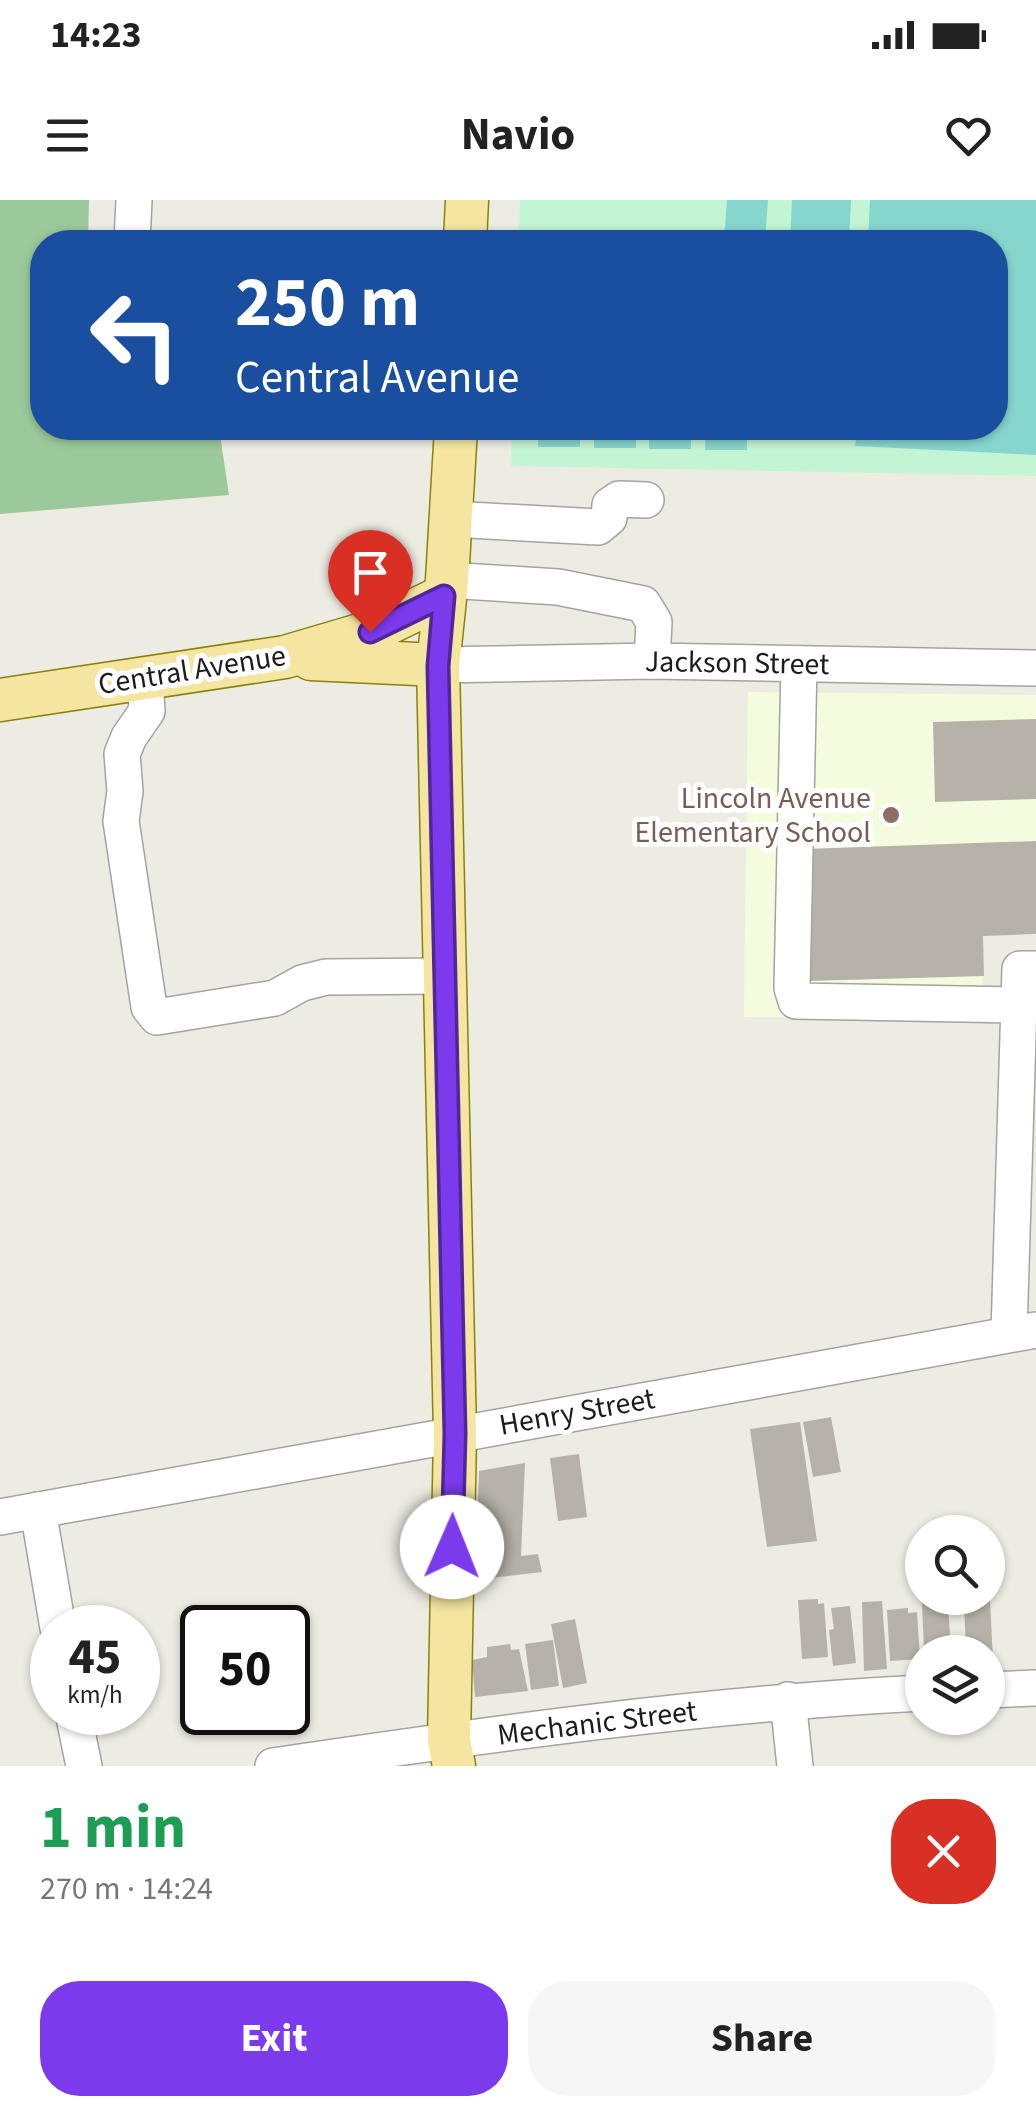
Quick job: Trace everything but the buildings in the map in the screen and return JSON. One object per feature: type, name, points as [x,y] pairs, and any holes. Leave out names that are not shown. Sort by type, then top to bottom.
[{"type":"main road","points":[[465,230],[467,200]]},
{"type":"main road","points":[[452,1753],[455,1434],[438,666],[455,440]]},
{"type":"main road","name":"Central Avenue","points":[[0,700],[286,658],[370,632],[445,588]]},
{"type":"main road","points":[[286,658],[438,666]]},
{"type":"street","points":[[133,230],[134,200]]},
{"type":"street","points":[[451,518],[598,527],[609,518],[610,505],[619,499],[646,500]]},
{"type":"street","points":[[445,588],[558,586],[642,604],[654,622],[652,661]]},
{"type":"street","name":"Jackson Street","points":[[438,666],[652,661],[1036,668]]},
{"type":"street","points":[[799,664],[792,988],[796,1001],[1019,1005]]},
{"type":"street","points":[[145,678],[148,711],[122,754],[126,791],[121,821],[150,1006],[157,1017],[275,998],[302,983],[326,977],[445,976]]},
{"type":"street","points":[[1023,1332],[1019,1005],[1028,969]]},
{"type":"street","name":"Henry Street","points":[[0,1517],[1023,1332]]},
{"type":"street","points":[[38,1510],[54,1605]]},
{"type":"street","points":[[1005,1689],[1036,1688]]},
{"type":"street","name":"Mechanic Street","points":[[274,1766],[452,1753],[788,1700],[905,1694]]},
{"type":"street","points":[[788,1700],[795,1766]]},
{"type":"street","points":[[78,1735],[84,1766]]},
{"type":"shaded area","points":[[520,200],[1036,200],[1036,476],[511,466],[512,440],[1008,440],[1008,230],[519,230]]},
{"type":"shaded area","points":[[727,200],[768,200],[766,230],[725,230]]},
{"type":"shaded area","points":[[792,200],[851,200],[850,230],[791,230]]},
{"type":"shaded area","points":[[870,200],[1036,200],[1036,455],[855,446],[856,440],[1008,440],[1008,230],[869,230]]},
{"type":"shaded area","points":[[538,440],[580,440],[580,447],[538,447]]},
{"type":"shaded area","points":[[594,440],[636,440],[636,448],[594,448]]},
{"type":"shaded area","points":[[649,440],[691,440],[691,449],[649,449]]},
{"type":"shaded area","points":[[705,440],[747,440],[747,450],[705,450]]},
{"type":"shaded area","name":"Lincoln Avenue Elementary School","points":[[748,692],[1036,695],[1036,935],[983,935],[982,1019],[744,1017]]},
{"type":"green space","points":[[0,200],[89,200],[88,230],[30,230],[30,440],[221,440],[229,495],[0,514]]},
{"type":"place","name":"Lincoln Avenue Elementary School","points":[[891,815]]},
{"type":"route","points":[[370,632],[444,596],[438,666],[455,1434],[452,1547]]}]
